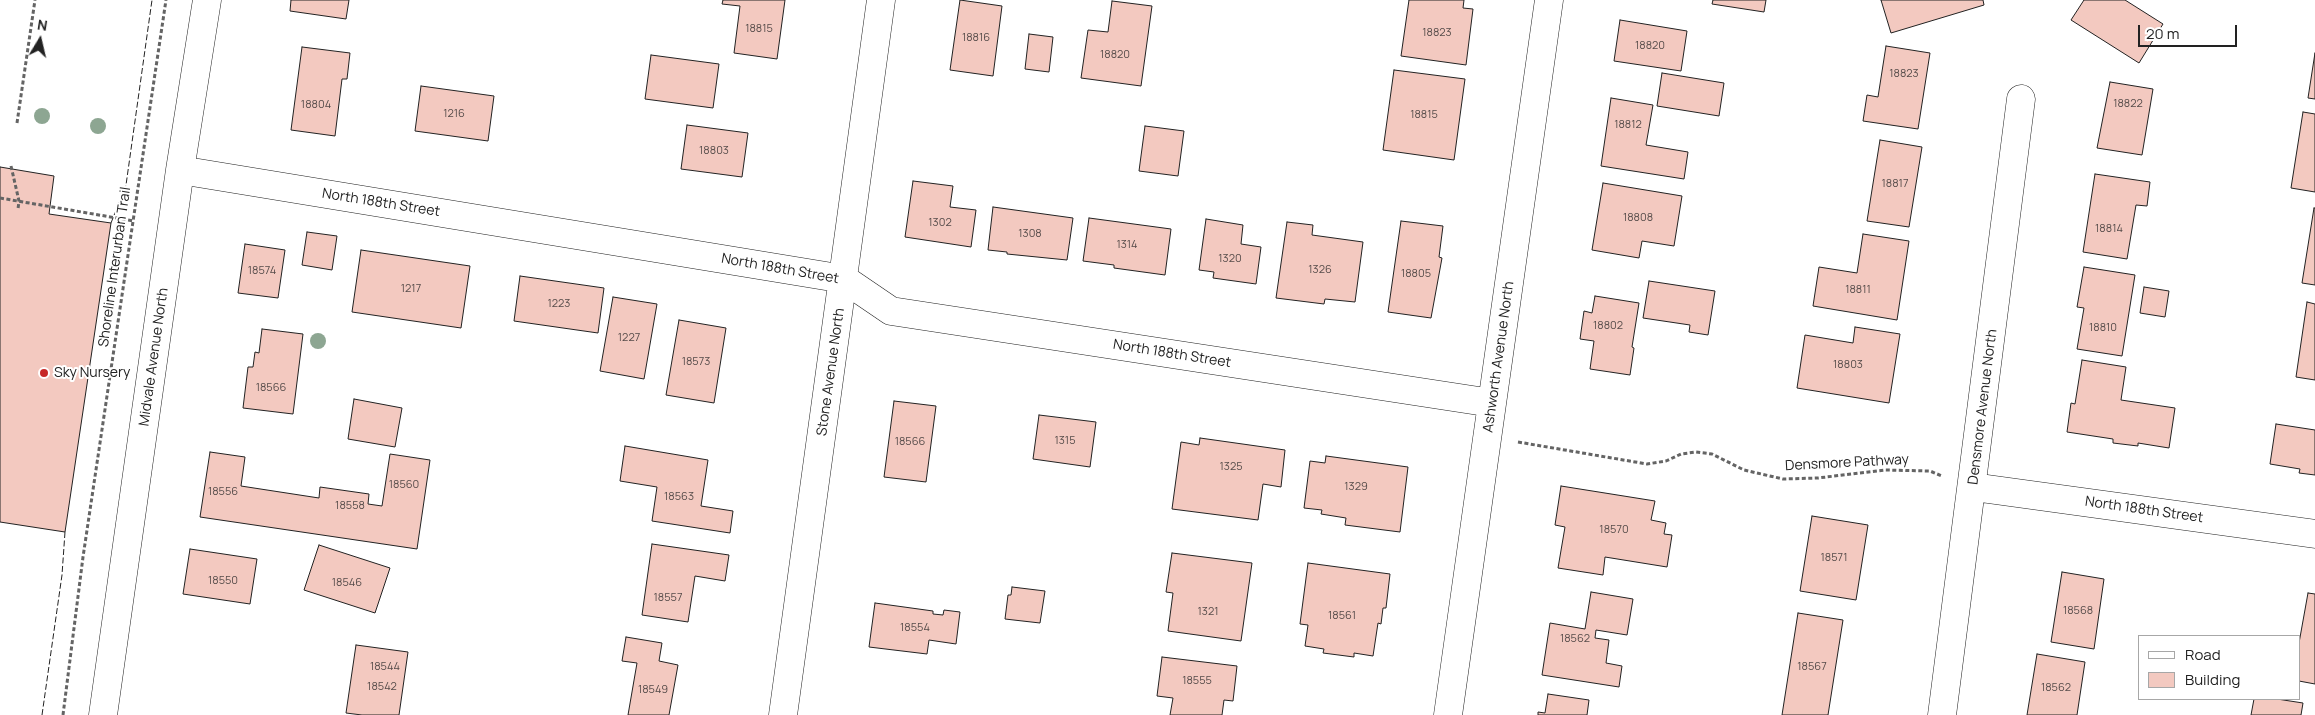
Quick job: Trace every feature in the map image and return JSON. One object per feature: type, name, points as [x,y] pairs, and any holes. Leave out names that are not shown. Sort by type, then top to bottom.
[{"type":"street","name":"Midvale Avenue North","points":[[103,715],[180,170],[207,0]]},
{"type":"street","name":"Stone Avenue North","points":[[783,715],[882,0]]},
{"type":"street","name":"Ashworth Avenue North","points":[[1448,715],[1549,0]]},
{"type":"street","name":"Densmore Avenue North","points":[[1942,715],[1973,487],[2021,99]]},
{"type":"street","name":"North 188th Street","points":[[180,170],[844,280],[891,311],[1492,403]]},
{"type":"street","name":"North 188th Street","points":[[1973,487],[2315,534]]},
{"type":"path","points":[[17,123],[35,0]]},
{"type":"path","name":"Shoreline Interurban Trail","points":[[64,715],[83,557],[166,0]]},
{"type":"path","points":[[11,166],[19,201],[18,209]]},
{"type":"path","points":[[0,198],[134,221]]},
{"type":"path","name":"Densmore Pathway","points":[[1488,436],[1647,464],[1666,461],[1682,454],[1696,452],[1712,454],[1744,470],[1783,479],[1818,478],[1884,470],[1930,472],[1973,487]]},
{"type":"building","points":[[291,0],[349,0],[346,19],[290,11]]},
{"type":"building","points":[[723,0],[785,0],[777,59],[734,53],[740,6],[722,4]]},
{"type":"building","points":[[960,0],[1002,6],[993,76],[950,70]]},
{"type":"building","points":[[1409,0],[1464,0],[1463,8],[1473,9],[1466,65],[1401,56]]},
{"type":"building","points":[[1713,0],[1766,0],[1764,12],[1712,4]]},
{"type":"building","points":[[1881,0],[1983,0],[1984,5],[1891,33]]},
{"type":"building","points":[[2084,0],[2125,0],[2163,24],[2139,63],[2071,20]]},
{"type":"building","points":[[1112,1],[1152,6],[1141,86],[1081,78],[1088,30],[1108,32]]},
{"type":"building","points":[[1620,20],[1687,31],[1681,71],[1614,61]]},
{"type":"building","points":[[1029,34],[1053,37],[1049,72],[1025,69]]},
{"type":"building","points":[[1886,46],[1930,53],[1918,129],[1863,121],[1867,95],[1878,97]]},
{"type":"building","points":[[302,47],[350,53],[347,79],[342,79],[335,136],[291,130]]},
{"type":"building","points":[[2315,53],[2315,99],[2308,98]]},
{"type":"building","points":[[651,55],[719,64],[713,108],[645,99]]},
{"type":"building","points":[[1394,70],[1465,79],[1454,160],[1383,150]]},
{"type":"building","points":[[1662,73],[1724,83],[1719,116],[1657,106]]},
{"type":"building","points":[[2110,82],[2153,89],[2142,155],[2097,148]]},
{"type":"building","points":[[421,86],[494,96],[488,141],[415,131]]},
{"type":"building","points":[[1611,98],[1653,105],[1646,145],[1688,152],[1684,179],[1601,166]]},
{"type":"building","points":[[2303,112],[2315,114],[2315,192],[2291,188]]},
{"type":"building","points":[[687,125],[748,133],[742,177],[681,169]]},
{"type":"building","points":[[1145,126],[1184,131],[1178,176],[1139,171]]},
{"type":"building","points":[[1880,140],[1922,147],[1909,227],[1867,221]]},
{"type":"building","name":"Sky Nursery","points":[[0,167],[54,176],[49,214],[111,223],[65,532],[0,522]]},
{"type":"building","points":[[2095,174],[2150,182],[2147,206],[2136,205],[2127,259],[2083,252]]},
{"type":"building","points":[[913,181],[953,186],[950,207],[976,210],[971,247],[905,237]]},
{"type":"building","points":[[1603,183],[1682,196],[1674,246],[1642,241],[1639,258],[1592,250]]},
{"type":"building","points":[[993,207],[1073,218],[1067,260],[1007,254],[1007,252],[988,250]]},
{"type":"building","points":[[2315,208],[2315,285],[2302,283]]},
{"type":"building","points":[[1089,218],[1171,229],[1165,275],[1114,268],[1114,265],[1083,261]]},
{"type":"building","points":[[1206,219],[1243,225],[1241,244],[1261,247],[1256,284],[1213,278],[1214,272],[1199,270]]},
{"type":"building","points":[[1401,221],[1443,226],[1439,257],[1442,258],[1431,318],[1388,312]]},
{"type":"building","points":[[1287,222],[1313,225],[1312,235],[1363,242],[1355,302],[1325,299],[1324,304],[1276,298]]},
{"type":"building","points":[[307,232],[337,236],[332,270],[302,265]]},
{"type":"building","points":[[1863,234],[1909,241],[1897,320],[1813,306],[1819,267],[1857,273]]},
{"type":"building","points":[[245,244],[285,250],[278,298],[238,293]]},
{"type":"building","points":[[361,250],[470,266],[461,328],[352,312]]},
{"type":"building","points":[[2084,267],[2135,275],[2122,356],[2077,349],[2084,308],[2077,307]]},
{"type":"building","points":[[520,276],[604,288],[598,333],[514,321]]},
{"type":"building","points":[[1649,281],[1715,291],[1708,335],[1689,332],[1690,325],[1643,318]]},
{"type":"building","points":[[2144,287],[2169,291],[2165,317],[2140,313]]},
{"type":"building","points":[[1595,296],[1639,303],[1630,375],[1590,369],[1594,341],[1580,339],[1584,311],[1592,313]]},
{"type":"building","points":[[613,297],[657,304],[644,379],[600,371]]},
{"type":"building","points":[[2307,302],[2315,304],[2315,380],[2296,377]]},
{"type":"building","points":[[679,320],[726,328],[714,403],[666,395]]},
{"type":"building","points":[[1855,327],[1900,334],[1889,403],[1797,388],[1805,335],[1853,343]]},
{"type":"building","points":[[262,329],[303,334],[293,414],[243,408],[248,367],[253,367],[255,352],[259,353]]},
{"type":"building","points":[[2082,360],[2126,367],[2121,400],[2175,408],[2169,448],[2138,443],[2138,446],[2113,443],[2113,439],[2067,432],[2071,403],[2075,404]]},
{"type":"building","points":[[354,399],[402,408],[395,447],[348,439]]},
{"type":"building","points":[[894,401],[936,406],[926,482],[884,477]]},
{"type":"building","points":[[1039,415],[1096,422],[1090,467],[1033,459]]},
{"type":"building","points":[[2276,424],[2315,430],[2315,475],[2299,473],[2300,469],[2270,464]]},
{"type":"building","points":[[1200,438],[1285,450],[1281,487],[1263,484],[1258,520],[1172,509],[1181,442],[1199,445]]},
{"type":"building","points":[[625,446],[708,460],[701,506],[733,511],[730,533],[652,521],[657,487],[620,481]]},
{"type":"building","points":[[210,452],[245,457],[241,486],[319,498],[320,487],[369,494],[368,504],[382,506],[390,454],[430,460],[417,549],[200,517]]},
{"type":"building","points":[[1326,456],[1408,467],[1400,532],[1345,525],[1346,518],[1321,514],[1322,510],[1304,508],[1310,461],[1325,463]]},
{"type":"building","points":[[1561,486],[1655,501],[1651,520],[1666,523],[1664,534],[1672,535],[1667,567],[1605,557],[1603,575],[1558,568],[1565,527],[1555,525]]},
{"type":"building","points":[[1812,516],[1868,525],[1856,600],[1800,591]]},
{"type":"building","points":[[652,544],[729,555],[725,581],[695,576],[688,622],[642,615]]},
{"type":"building","points":[[319,545],[390,568],[375,613],[304,590]]},
{"type":"building","points":[[190,549],[257,559],[250,604],[183,594]]},
{"type":"building","points":[[1172,553],[1252,563],[1241,641],[1168,631],[1173,593],[1166,592]]},
{"type":"building","points":[[1308,563],[1390,574],[1386,608],[1383,608],[1381,624],[1378,623],[1373,656],[1354,653],[1354,657],[1323,653],[1324,649],[1305,646],[1308,625],[1300,624]]},
{"type":"building","points":[[2062,572],[2104,579],[2094,649],[2051,642]]},
{"type":"building","points":[[1012,587],[1045,591],[1040,623],[1005,619],[1008,595],[1011,595]]},
{"type":"building","points":[[1591,592],[1633,599],[1627,635],[1596,630],[1595,638],[1609,640],[1606,663],[1622,666],[1619,687],[1542,675],[1550,623],[1585,629]]},
{"type":"building","points":[[2308,593],[2315,594],[2315,684],[2300,681],[2300,637]]},
{"type":"building","points":[[875,603],[933,611],[933,614],[943,615],[944,610],[960,612],[956,644],[929,640],[927,654],[869,647]]},
{"type":"building","points":[[1798,613],[1843,620],[1828,715],[1782,715]]},
{"type":"building","points":[[626,637],[662,643],[659,661],[678,665],[669,715],[628,715],[637,663],[622,661]]},
{"type":"building","points":[[356,645],[408,652],[399,715],[346,713]]},
{"type":"building","points":[[2037,654],[2085,662],[2077,715],[2027,715]]},
{"type":"building","points":[[1162,657],[1237,666],[1233,701],[1224,700],[1222,715],[1170,715],[1173,698],[1157,696]]},
{"type":"building","points":[[1548,694],[1589,700],[1587,715],[1538,715],[1538,712],[1545,713]]},
{"type":"building","points":[[2254,700],[2284,700],[2303,703],[2301,715],[2251,715]]},
{"type":"fence","points":[[111,223],[126,185],[152,0]]},
{"type":"fence","points":[[42,715],[62,575],[65,532]]},
{"type":"place","name":"Sky Nursery","points":[[44,373]]}]
